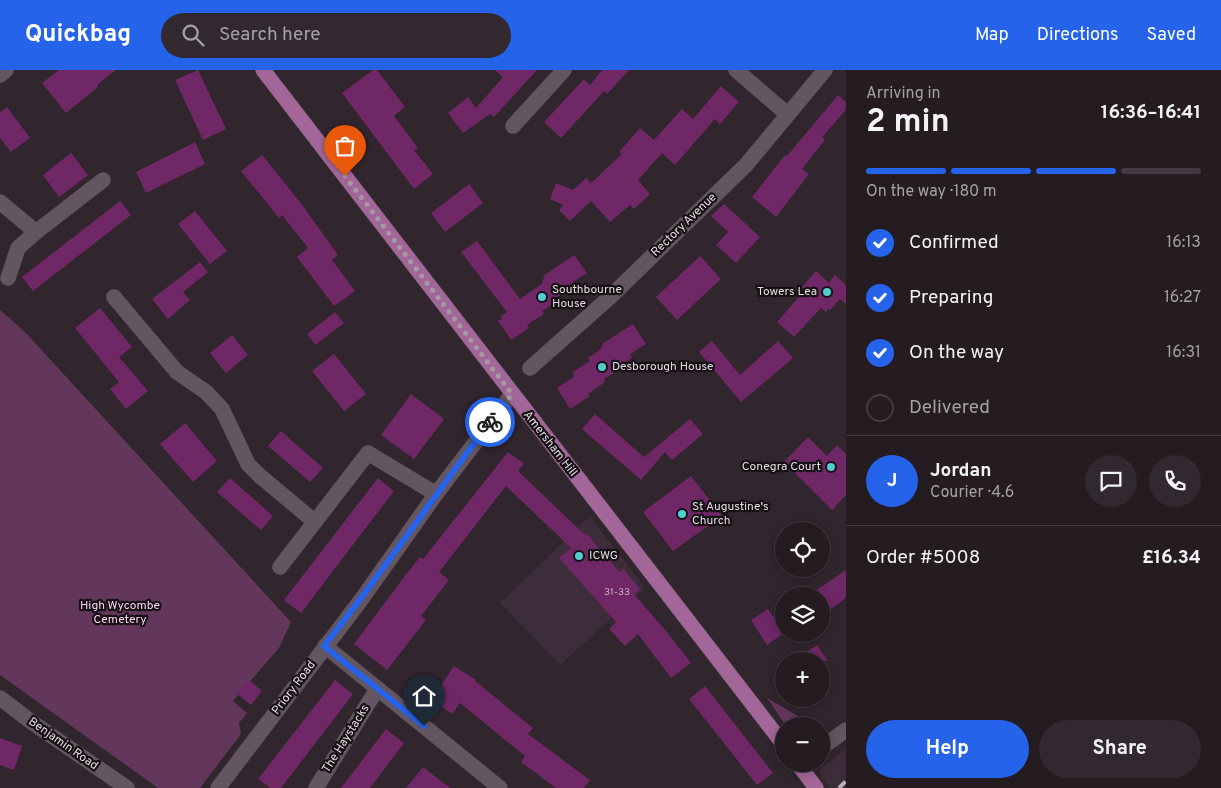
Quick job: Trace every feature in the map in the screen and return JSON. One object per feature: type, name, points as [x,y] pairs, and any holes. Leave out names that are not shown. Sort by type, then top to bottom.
[{"type":"main road","name":"Amersham Hill","points":[[263,70],[775,733]]},
{"type":"street","points":[[0,75],[6,70]]},
{"type":"street","points":[[513,126],[564,70]]},
{"type":"street","points":[[736,70],[788,114]]},
{"type":"street","name":"Rectory Avenue","points":[[530,368],[610,296],[746,164],[825,70]]},
{"type":"street","points":[[8,278],[18,248],[103,180]]},
{"type":"street","points":[[0,202],[36,232]]},
{"type":"street","points":[[114,297],[177,372],[206,392],[222,409],[248,464],[315,522]]},
{"type":"street","name":"Priory Road","points":[[218,788],[324,646],[361,600],[436,494],[512,394]]},
{"type":"street","points":[[280,567],[368,453],[436,494]]},
{"type":"street","points":[[324,646],[500,788]]},
{"type":"street","name":"The Haystacks","points":[[316,788],[377,689]]},
{"type":"street","name":"Benjamin Road","points":[[0,698],[33,724],[127,788]]},
{"type":"street","points":[[830,742],[846,730]]},
{"type":"shaded area","points":[[590,516],[645,588],[560,665],[500,603]]},
{"type":"shaded area","points":[[846,749],[846,788],[830,788],[821,777],[820,772],[830,772],[830,761]]},
{"type":"green space","name":"High Wycombe Cemetery","points":[[0,310],[25,332],[291,622],[279,648],[233,701],[247,713],[239,723],[241,734],[200,788],[158,788],[0,675]]},
{"type":"green space","points":[[767,698],[775,703],[775,707],[782,707],[800,717],[780,717]]},
{"type":"building","points":[[59,70],[116,70],[66,113],[42,83]]},
{"type":"building","points":[[198,70],[226,129],[203,140],[175,80]]},
{"type":"building","points":[[373,70],[377,70],[405,107],[394,116],[418,148],[414,150],[433,174],[414,189],[342,93]]},
{"type":"building","points":[[495,70],[537,70],[494,117],[490,114],[463,133],[448,113],[468,97],[476,108],[503,77]]},
{"type":"building","points":[[602,70],[629,70],[607,94],[604,91],[561,138],[544,122],[584,79],[590,85]]},
{"type":"building","points":[[721,86],[739,102],[720,124],[715,119],[675,165],[662,153],[638,180],[650,194],[634,209],[630,205],[610,222],[591,201],[570,221],[559,210],[563,205],[550,199],[556,183],[573,190],[586,178],[591,183],[622,154],[619,152],[640,128],[654,140],[682,109],[693,119]]},
{"type":"building","points":[[838,95],[846,102],[846,110],[822,137],[825,140],[802,169],[809,174],[776,217],[752,197],[785,155],[787,156]]},
{"type":"building","points":[[7,107],[30,138],[11,152],[0,138],[0,112]]},
{"type":"building","points":[[195,142],[205,164],[146,193],[136,172]]},
{"type":"building","points":[[71,153],[88,175],[59,197],[43,175]]},
{"type":"building","points":[[262,155],[300,202],[338,255],[332,260],[355,291],[334,306],[297,257],[308,248],[282,215],[279,218],[241,171]]},
{"type":"building","points":[[469,184],[483,203],[445,232],[431,213]]},
{"type":"building","points":[[120,201],[131,215],[33,291],[22,277]]},
{"type":"building","points":[[724,204],[760,237],[736,263],[716,245],[728,232],[711,216]]},
{"type":"building","points":[[195,211],[227,251],[210,264],[178,224]]},
{"type":"building","name":"Southbourne House","points":[[477,241],[520,299],[543,283],[542,280],[545,278],[543,276],[574,255],[587,273],[570,284],[572,287],[556,298],[558,301],[542,311],[544,314],[527,325],[529,328],[511,340],[498,321],[507,312],[461,252]]},
{"type":"building","points":[[700,256],[721,279],[677,320],[656,297]]},
{"type":"building","points":[[200,262],[208,272],[183,292],[190,300],[168,319],[152,299]]},
{"type":"building","points":[[816,271],[829,283],[835,275],[846,285],[846,304],[840,299],[826,312],[821,308],[794,337],[777,322],[805,290],[802,287]]},
{"type":"building","points":[[100,308],[132,347],[119,357],[148,391],[126,409],[110,389],[119,382],[75,328]]},
{"type":"building","points":[[335,312],[344,323],[315,345],[307,334]]},
{"type":"building","name":"Desborough House","points":[[633,324],[646,344],[630,354],[632,358],[615,368],[617,371],[604,379],[605,382],[588,394],[590,396],[570,409],[557,388],[574,377],[573,372],[590,361],[588,358],[601,349],[602,344]]},
{"type":"building","points":[[232,335],[248,355],[226,373],[210,353]]},
{"type":"building","points":[[712,341],[740,375],[778,341],[793,358],[741,402],[699,352]]},
{"type":"building","points":[[334,354],[366,394],[344,411],[312,371]]},
{"type":"building","points":[[411,394],[444,419],[414,459],[381,435]]},
{"type":"building","points":[[595,414],[644,457],[690,419],[703,434],[672,460],[665,452],[641,480],[582,429]]},
{"type":"building","points":[[185,423],[217,461],[193,482],[160,444]]},
{"type":"building","points":[[281,431],[323,468],[310,482],[268,446]]},
{"type":"building","name":"Conegra Court","points":[[808,437],[827,456],[837,445],[846,454],[846,495],[832,510],[784,462]]},
{"type":"building","points":[[508,452],[524,464],[518,471],[586,536],[587,534],[619,572],[623,569],[640,589],[634,594],[691,663],[671,678],[638,634],[625,646],[609,629],[616,622],[559,558],[571,548],[506,486],[439,572],[449,580],[421,616],[426,620],[387,670],[354,644],[420,557],[423,559]]},
{"type":"building","name":"St Augustine's Church","points":[[691,476],[722,516],[673,551],[643,512]]},
{"type":"building","points":[[230,478],[273,516],[261,530],[217,492]]},
{"type":"building","points":[[378,478],[394,491],[301,613],[284,600]]},
{"type":"building","points":[[846,570],[846,598],[830,610],[830,587],[821,587]]},
{"type":"building","points":[[768,609],[775,620],[775,639],[767,645],[751,620]]},
{"type":"building","points":[[817,645],[822,652],[806,652]]},
{"type":"building","points":[[454,666],[476,680],[533,728],[528,734],[590,780],[584,788],[556,788],[521,762],[525,756],[460,703],[452,714],[431,700]]},
{"type":"building","points":[[248,679],[262,691],[251,705],[236,693]]},
{"type":"building","points":[[335,680],[353,694],[281,788],[270,788],[258,779]]},
{"type":"building","points":[[705,686],[773,773],[757,785],[689,699]]},
{"type":"building","points":[[386,729],[404,743],[370,788],[341,788]]},
{"type":"building","points":[[0,738],[22,746],[14,770],[0,765]]},
{"type":"building","points":[[423,767],[450,788],[406,788]]},
{"type":"railway","points":[[839,788],[846,781]]},
{"type":"way so far","points":[[345,176],[512,394],[490,422]]},
{"type":"place","name":"Towers Lea","points":[[827,292]]},
{"type":"place","name":"Southbourne House","points":[[542,297]]},
{"type":"place","name":"Desborough House","points":[[602,367]]},
{"type":"place","name":"Conegra Court","points":[[831,467]]},
{"type":"place","name":"St Augustine's Church","points":[[682,514]]},
{"type":"place","name":"ICWG","points":[[579,556]]},
{"type":"route","points":[[424,726],[324,646],[361,600],[490,422]]}]
